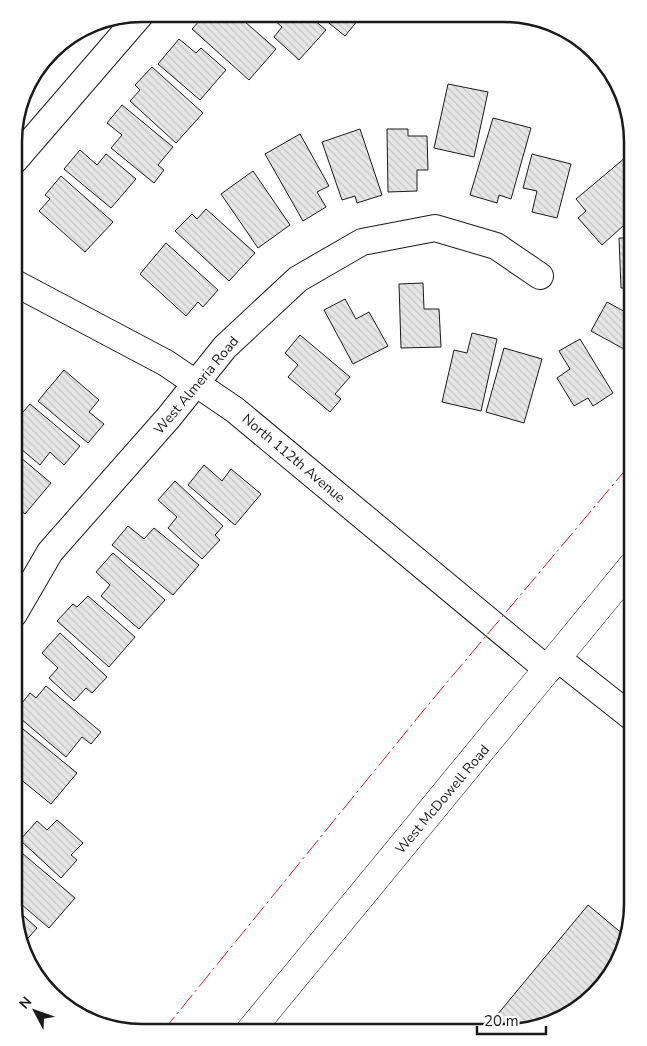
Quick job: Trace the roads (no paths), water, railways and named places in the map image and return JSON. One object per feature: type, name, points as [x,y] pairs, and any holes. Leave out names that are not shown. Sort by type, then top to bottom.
[{"type":"main road","name":"West McDowell Road","points":[[257,1024],[624,576]]},
{"type":"street","points":[[22,152],[133,23]]},
{"type":"street","name":"West Almeria Road","points":[[22,600],[50,552],[169,417],[225,346],[298,278],[362,242],[435,228],[496,246],[540,276]]},
{"type":"street","name":"North 112th Avenue","points":[[22,287],[166,363],[235,410],[553,664],[624,712]]}]
